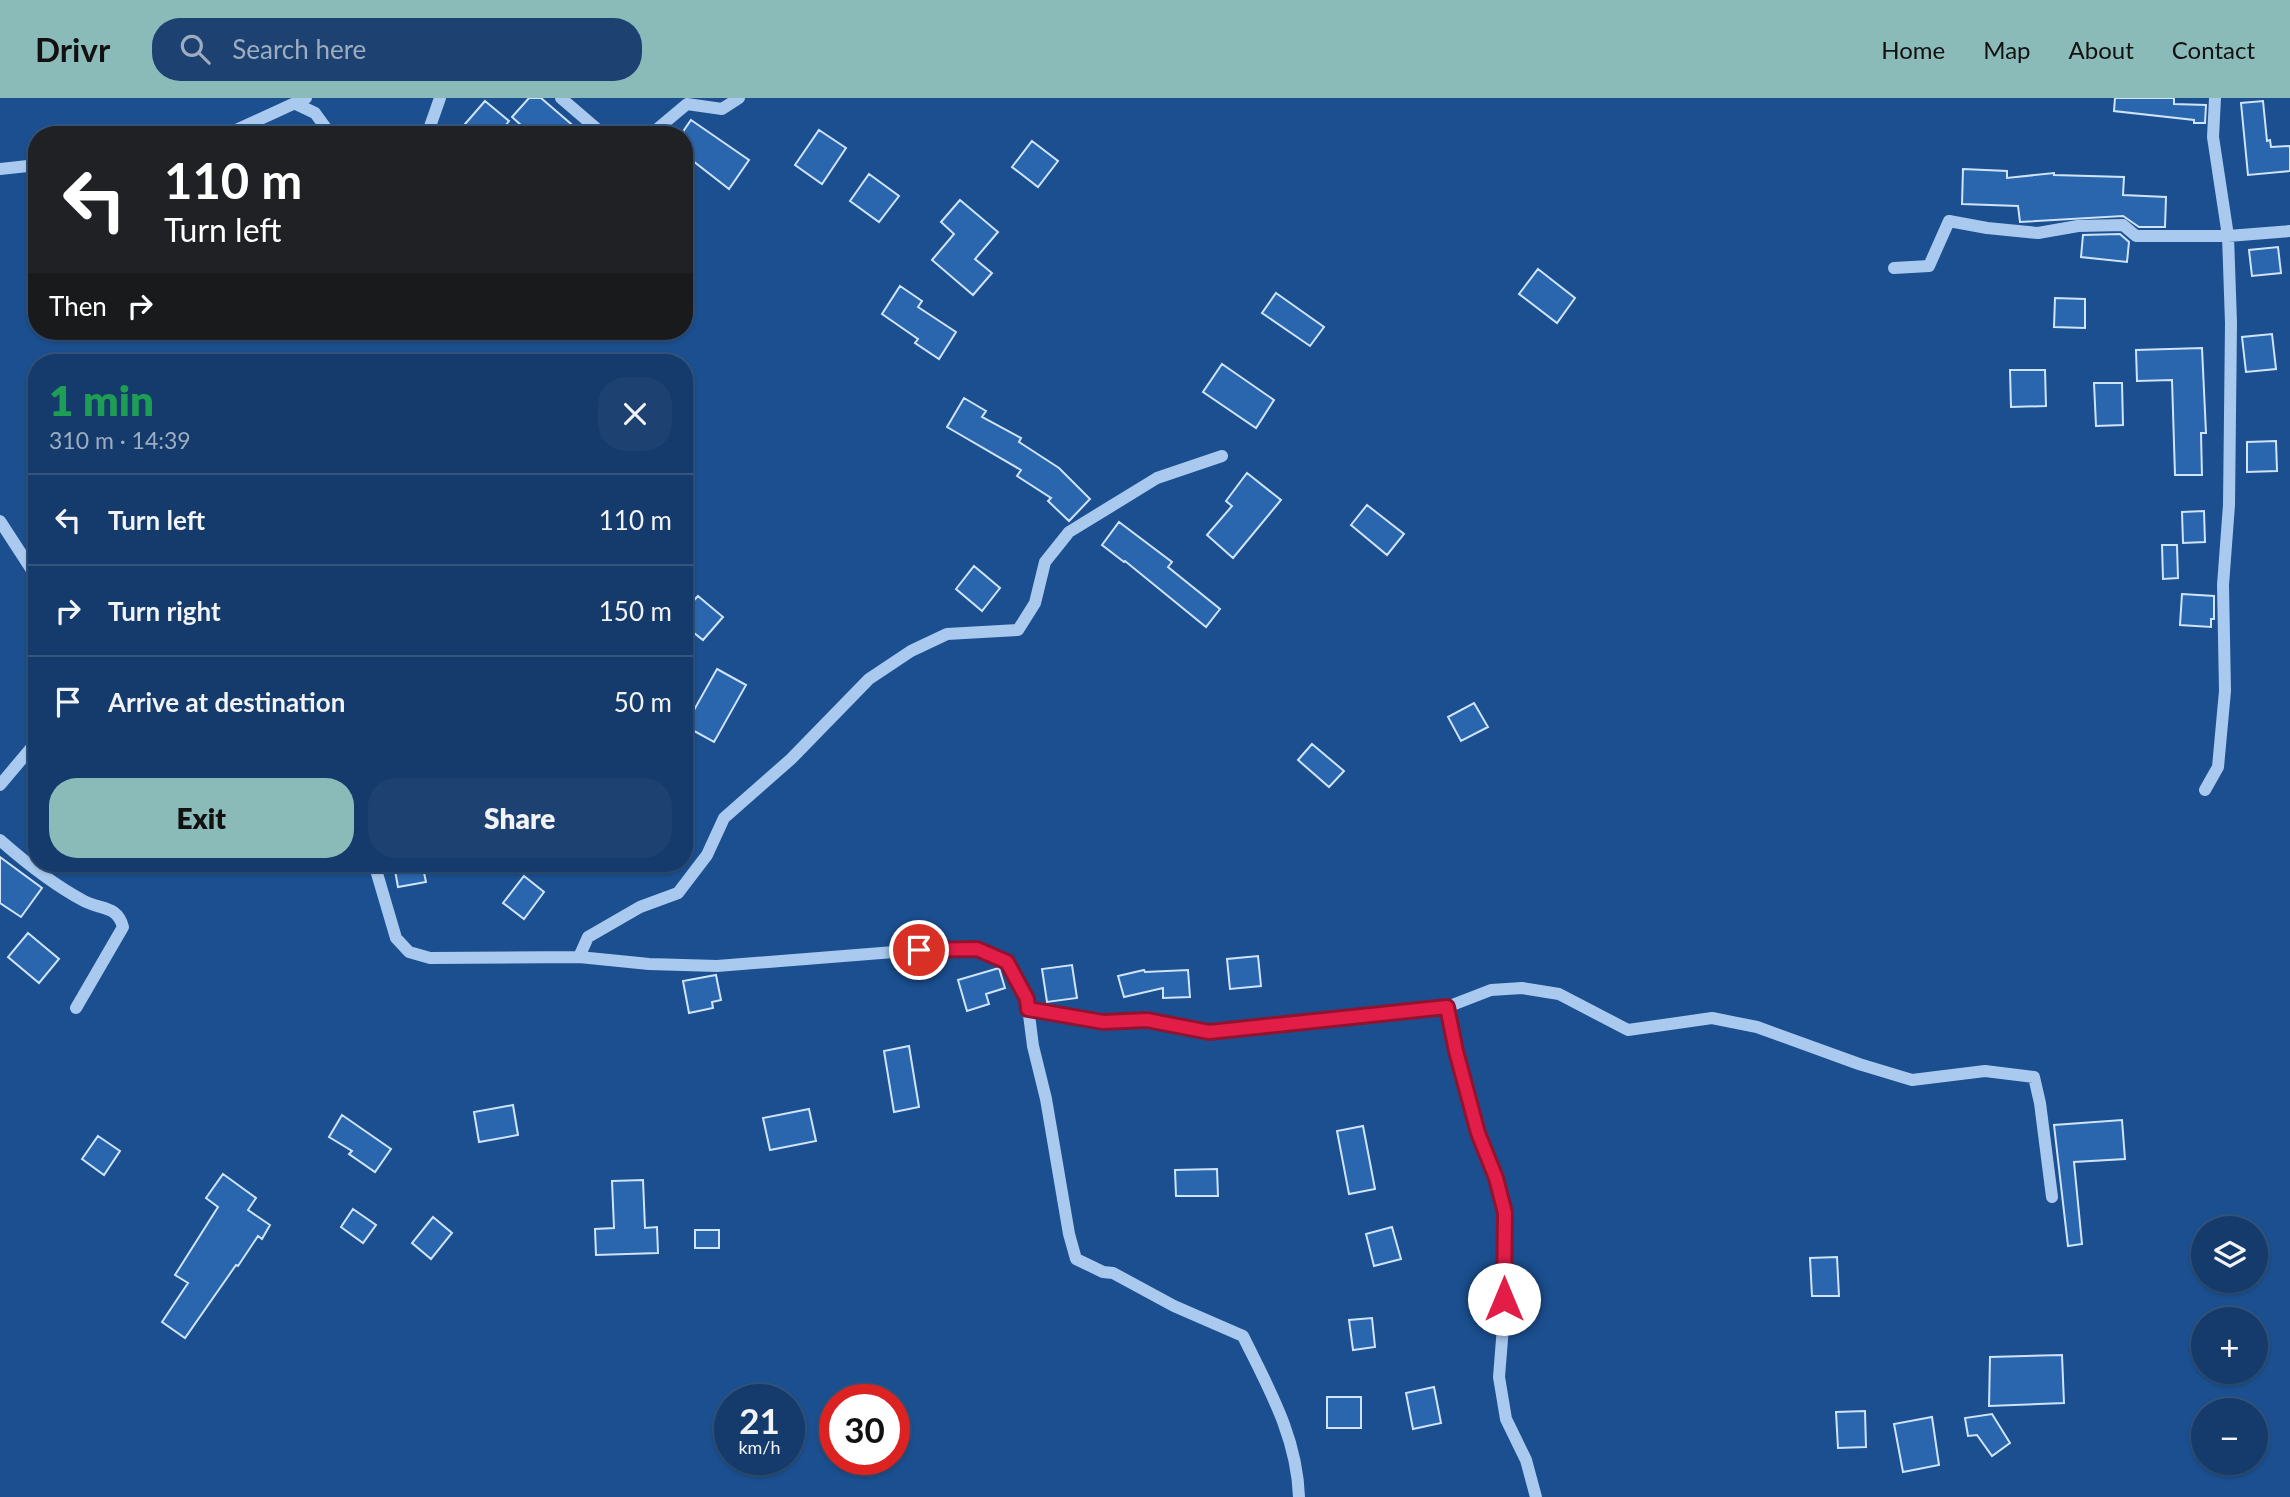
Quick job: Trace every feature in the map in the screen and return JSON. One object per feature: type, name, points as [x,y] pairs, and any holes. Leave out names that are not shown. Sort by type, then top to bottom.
[{"type":"street","points":[[430,126],[440,98]]},
{"type":"street","points":[[561,98],[594,126]]},
{"type":"street","points":[[661,126],[687,104],[722,109],[739,98]]},
{"type":"street","points":[[2205,790],[2218,767],[2225,691],[2223,585],[2229,505],[2231,323],[2228,236],[2213,137],[2215,98]]},
{"type":"street","points":[[245,126],[301,101],[324,126]]},
{"type":"street","points":[[0,169],[28,166]]},
{"type":"street","points":[[1894,268],[1929,266],[1949,221],[1987,229],[2038,233],[2078,226],[2123,225],[2136,236],[2228,236],[2290,231]]},
{"type":"street","points":[[579,957],[588,937],[640,907],[678,893],[707,855],[724,818],[791,759],[869,679],[911,651],[947,634],[1018,631],[1035,603],[1045,562],[1069,533],[1157,478],[1222,456]]},
{"type":"street","points":[[0,522],[28,565]]},
{"type":"street","points":[[0,785],[28,752]]},
{"type":"street","points":[[0,840],[28,864]]},
{"type":"street","points":[[40,872],[85,901],[116,912],[120,918],[122,926],[76,1007]]},
{"type":"street","points":[[377,872],[396,938],[410,951],[430,958],[579,957],[649,964],[717,966],[919,950],[977,949],[1007,962],[1027,999],[1033,1046],[1046,1099],[1069,1234],[1076,1259],[1103,1272],[1113,1273],[1174,1306],[1243,1336],[1283,1417],[1299,1478],[1299,1497]]},
{"type":"street","points":[[1028,1009],[1103,1022],[1147,1020],[1209,1032],[1447,1007],[1491,990],[1522,988],[1559,994],[1628,1030],[1712,1018],[1757,1027],[1912,1080],[1985,1071],[2034,1077],[2052,1197]]},
{"type":"street","points":[[1447,1007],[1478,1133],[1496,1178],[1505,1213],[1504,1314],[1499,1377],[1506,1419],[1526,1460],[1536,1497]]},
{"type":"building","points":[[529,98],[541,98],[574,126],[522,126],[512,117]]},
{"type":"building","points":[[2115,98],[2174,98],[2174,104],[2206,105],[2205,123],[2114,111]]},
{"type":"building","points":[[485,101],[509,121],[505,126],[465,124]]},
{"type":"building","points":[[2263,101],[2267,141],[2270,140],[2271,147],[2290,146],[2290,171],[2248,175],[2241,103]]},
{"type":"building","points":[[691,120],[749,160],[729,189],[693,161],[693,126],[687,126]]},
{"type":"building","points":[[819,130],[846,148],[822,184],[795,165]]},
{"type":"building","points":[[1032,141],[1058,161],[1038,187],[1012,167]]},
{"type":"building","points":[[1963,169],[2007,171],[2007,178],[2054,173],[2124,177],[2123,195],[2166,197],[2165,227],[2139,227],[2123,216],[2020,222],[2018,206],[1962,204]]},
{"type":"building","points":[[869,174],[899,196],[879,222],[850,201]]},
{"type":"building","points":[[960,200],[998,232],[975,259],[992,273],[973,295],[932,260],[954,234],[941,222]]},
{"type":"building","points":[[2120,234],[2129,242],[2127,262],[2081,257],[2083,235]]},
{"type":"building","points":[[2278,247],[2281,273],[2252,276],[2249,250]]},
{"type":"building","points":[[1538,269],[1575,298],[1557,323],[1519,294]]},
{"type":"building","points":[[900,286],[922,301],[918,307],[956,332],[939,359],[915,343],[918,339],[882,314]]},
{"type":"building","points":[[1276,293],[1324,327],[1310,346],[1262,313]]},
{"type":"building","points":[[2055,298],[2085,299],[2085,328],[2054,327]]},
{"type":"building","points":[[2272,334],[2276,369],[2246,372],[2242,337]]},
{"type":"building","points":[[2202,348],[2206,433],[2201,433],[2202,475],[2175,475],[2172,380],[2137,381],[2136,350]]},
{"type":"building","points":[[1222,364],[1274,400],[1256,428],[1203,392]]},
{"type":"building","points":[[2010,370],[2045,370],[2046,406],[2011,407]]},
{"type":"building","points":[[2094,383],[2122,383],[2123,425],[2096,426]]},
{"type":"building","points":[[964,398],[986,411],[982,417],[1021,438],[1019,442],[1059,468],[1090,499],[1069,521],[1048,501],[1051,498],[1017,476],[1021,470],[947,427]]},
{"type":"building","points":[[2276,441],[2277,471],[2247,472],[2247,442]]},
{"type":"building","points":[[1247,473],[1281,500],[1233,558],[1207,535],[1232,506],[1226,501]]},
{"type":"building","points":[[1367,505],[1404,534],[1387,555],[1351,525]]},
{"type":"building","points":[[2204,511],[2205,542],[2183,543],[2182,512]]},
{"type":"building","points":[[1119,522],[1172,562],[1168,567],[1220,609],[1206,627],[1102,545]]},
{"type":"building","points":[[2162,545],[2177,545],[2178,578],[2163,579]]},
{"type":"building","points":[[974,566],[1000,588],[982,611],[956,589]]},
{"type":"building","points":[[2182,594],[2214,596],[2214,619],[2211,619],[2211,627],[2180,625]]},
{"type":"building","points":[[698,596],[723,617],[703,640],[693,632],[693,601]]},
{"type":"building","points":[[717,669],[746,685],[714,742],[693,730],[693,712]]},
{"type":"building","points":[[1474,703],[1488,727],[1461,741],[1448,717]]},
{"type":"building","points":[[1312,744],[1344,771],[1329,787],[1298,760]]},
{"type":"building","points":[[0,857],[42,888],[21,917],[0,903]]},
{"type":"building","points":[[395,872],[424,872],[426,882],[398,887]]},
{"type":"building","points":[[524,876],[544,892],[524,919],[503,903]]},
{"type":"building","points":[[28,933],[59,959],[39,983],[8,957]]},
{"type":"building","points":[[1258,956],[1261,986],[1230,989],[1227,959]]},
{"type":"building","points":[[1072,965],[1077,998],[1047,1002],[1042,969]]},
{"type":"building","points":[[999,968],[1005,988],[986,994],[989,1004],[967,1011],[958,980]]},
{"type":"building","points":[[1144,970],[1188,970],[1190,997],[1163,998],[1163,988],[1124,997],[1118,976]]},
{"type":"building","points":[[716,975],[721,1000],[712,1002],[713,1008],[689,1013],[683,981]]},
{"type":"building","points":[[909,1046],[919,1107],[894,1112],[884,1051]]},
{"type":"building","points":[[513,1105],[518,1135],[479,1142],[474,1112]]},
{"type":"building","points":[[809,1109],[816,1141],[770,1150],[763,1118]]},
{"type":"building","points":[[342,1115],[391,1149],[375,1172],[349,1154],[352,1151],[329,1137]]},
{"type":"building","points":[[2122,1120],[2125,1159],[2074,1162],[2082,1244],[2068,1246],[2054,1125]]},
{"type":"building","points":[[1363,1126],[1375,1189],[1349,1194],[1337,1131]]},
{"type":"building","points":[[98,1136],[120,1151],[104,1175],[82,1159]]},
{"type":"building","points":[[1217,1169],[1218,1196],[1176,1196],[1175,1170]]},
{"type":"building","points":[[223,1174],[256,1198],[248,1210],[270,1225],[262,1239],[258,1236],[238,1266],[236,1265],[185,1338],[162,1322],[188,1283],[175,1275],[218,1207],[206,1198]]},
{"type":"building","points":[[643,1180],[645,1228],[657,1227],[658,1253],[596,1255],[595,1229],[614,1228],[612,1181]]},
{"type":"building","points":[[353,1209],[376,1225],[363,1243],[341,1227]]},
{"type":"building","points":[[433,1217],[452,1233],[431,1259],[412,1243]]},
{"type":"building","points":[[1392,1227],[1401,1259],[1374,1266],[1366,1234]]},
{"type":"building","points":[[695,1230],[719,1230],[719,1248],[695,1248]]},
{"type":"building","points":[[1837,1257],[1839,1296],[1812,1296],[1810,1258]]},
{"type":"building","points":[[1372,1318],[1375,1347],[1353,1350],[1349,1320]]},
{"type":"building","points":[[2062,1355],[2064,1403],[1989,1406],[1990,1357]]},
{"type":"building","points":[[1434,1387],[1441,1423],[1413,1429],[1406,1393]]},
{"type":"building","points":[[1327,1397],[1361,1397],[1361,1428],[1327,1428]]},
{"type":"building","points":[[1865,1411],[1866,1447],[1838,1448],[1836,1412]]},
{"type":"building","points":[[1992,1414],[2010,1443],[1992,1456],[1977,1435],[1968,1436],[1965,1418]]},
{"type":"building","points":[[1932,1417],[1939,1465],[1903,1472],[1894,1424]]},
{"type":"route","points":[[919,950],[977,949],[1007,962],[1027,999],[1028,1009],[1103,1022],[1147,1020],[1209,1032],[1447,1007],[1478,1133],[1496,1178],[1505,1213],[1504,1299]]}]
